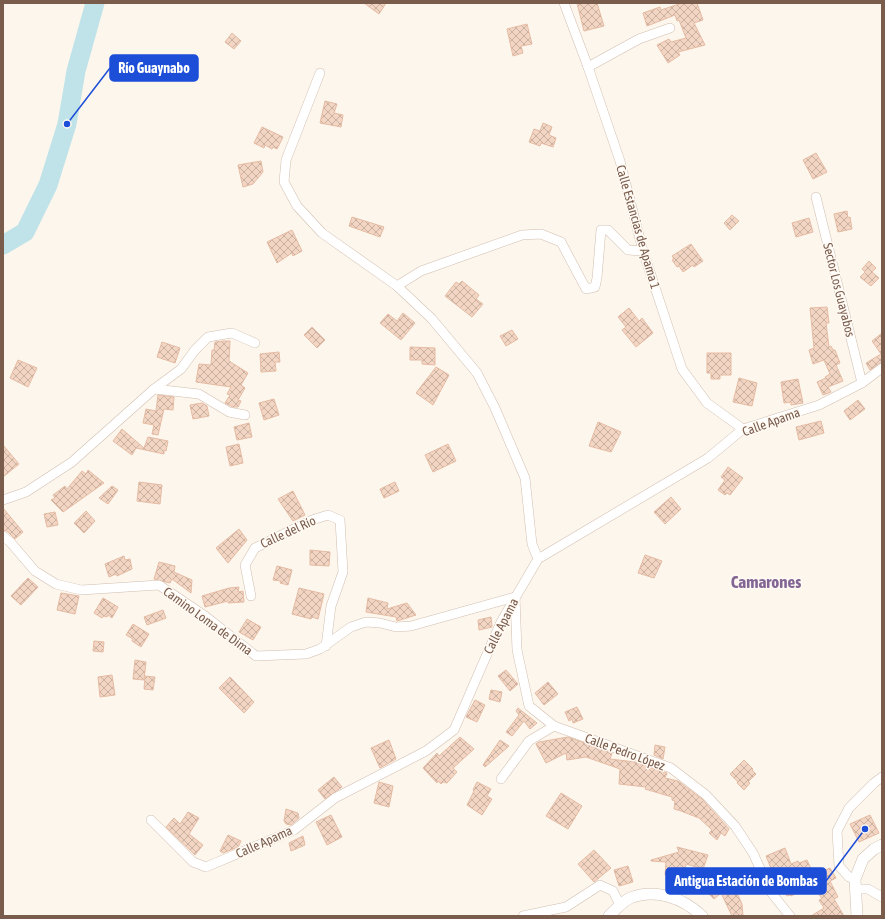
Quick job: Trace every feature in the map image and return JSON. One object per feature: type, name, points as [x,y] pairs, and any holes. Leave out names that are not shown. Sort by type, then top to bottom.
[{"type":"street","name":"Calle Estancias de Apama 1","points":[[564,3],[588,67],[620,161],[643,251],[682,370],[707,403],[743,429]]},
{"type":"street","points":[[588,67],[639,39],[670,28]]},
{"type":"street","points":[[320,73],[286,160],[284,182],[296,206],[322,233],[397,286],[432,319],[477,373],[495,408],[525,478],[532,544],[538,559]]},
{"type":"street","name":"Sector Los Guayabos","points":[[816,197],[862,383]]},
{"type":"street","points":[[397,286],[421,271],[522,235],[541,234],[561,242],[586,289],[595,287],[601,230],[608,230],[628,250],[643,251]]},
{"type":"street","points":[[3,500],[26,492],[72,462],[154,389],[181,369],[195,350],[208,337],[232,333],[255,343]]},
{"type":"street","name":"Calle Apama","points":[[151,820],[193,862],[206,867],[294,830],[334,798],[426,751],[454,730],[501,622],[538,559],[708,458],[743,429],[819,405],[862,383],[882,368]]},
{"type":"street","points":[[154,389],[199,394],[229,412],[245,415]]},
{"type":"street","name":"Calle del Río","points":[[251,596],[245,565],[255,548],[312,520],[328,516],[340,520],[343,572],[331,606],[326,646]]},
{"type":"street","name":"Camino Loma de Dima","points":[[3,536],[35,571],[56,584],[81,590],[159,585],[205,616],[256,656],[306,654],[320,650],[351,627],[366,622],[380,623],[396,627],[411,626],[515,598]]},
{"type":"street","name":"Calle Pedro López","points":[[515,598],[517,650],[529,706],[554,726],[671,768],[706,795],[735,826],[753,853],[770,891],[790,916]]},
{"type":"street","points":[[501,779],[529,741],[554,726]]},
{"type":"street","points":[[882,778],[874,783],[849,808],[837,831],[839,866],[855,884],[882,897]]},
{"type":"street","points":[[857,916],[855,884],[863,860],[874,849],[882,844]]},
{"type":"street","points":[[523,916],[566,906],[600,885],[613,891],[620,905]]},
{"type":"street","points":[[609,916],[630,898],[648,894],[665,895],[685,903],[702,916]]},
{"type":"building","points":[[364,3],[386,3],[379,14]]},
{"type":"building","points":[[577,3],[597,3],[604,26],[584,31]]},
{"type":"building","points":[[682,3],[697,3],[703,20],[694,23],[705,45],[678,52],[680,55],[668,63],[657,45],[669,39],[671,42],[686,38],[679,20],[677,21],[675,15],[647,26],[643,13],[660,7],[661,10]]},
{"type":"building","points":[[527,24],[532,44],[521,46],[523,53],[513,56],[507,29]]},
{"type":"building","points":[[232,33],[241,41],[234,49],[225,42]]},
{"type":"building","points":[[325,101],[337,104],[334,113],[343,115],[341,127],[320,123]]},
{"type":"building","points":[[543,123],[552,127],[549,135],[556,138],[553,147],[541,143],[540,146],[529,142],[534,129],[540,131]]},
{"type":"building","points":[[262,127],[283,137],[277,149],[273,147],[272,149],[265,145],[264,148],[254,143]]},
{"type":"building","points":[[816,153],[827,172],[813,179],[803,160]]},
{"type":"building","points":[[261,161],[263,172],[253,184],[243,187],[238,165]]},
{"type":"building","points":[[847,211],[848,218],[850,217],[852,229],[838,232],[834,214]]},
{"type":"building","points":[[732,215],[739,221],[730,230],[724,223]]},
{"type":"building","points":[[352,217],[384,227],[380,237],[349,226]]},
{"type":"building","points":[[809,218],[813,232],[796,237],[792,223]]},
{"type":"building","points":[[292,230],[302,251],[293,256],[292,253],[277,263],[267,242]]},
{"type":"building","points":[[691,244],[703,261],[694,267],[693,265],[683,272],[672,260],[674,259],[672,256]]},
{"type":"building","points":[[869,261],[876,268],[872,272],[879,278],[871,286],[860,277],[865,272],[862,269]]},
{"type":"building","points":[[462,281],[479,295],[476,299],[483,304],[472,317],[445,296],[456,282],[459,284]]},
{"type":"building","points":[[827,307],[829,323],[826,323],[829,347],[831,346],[833,350],[835,350],[840,363],[836,365],[843,381],[828,387],[831,392],[823,395],[817,382],[826,378],[825,377],[830,374],[824,360],[813,364],[809,350],[814,348],[810,308]]},
{"type":"building","points":[[629,308],[639,321],[642,318],[653,333],[636,347],[622,330],[626,327],[618,317]]},
{"type":"building","points":[[403,313],[415,323],[401,340],[380,323],[388,314],[397,321]]},
{"type":"building","points":[[312,327],[325,340],[317,348],[304,335]]},
{"type":"building","points":[[512,330],[518,339],[506,346],[500,336]]},
{"type":"building","points":[[882,333],[882,362],[870,370],[866,363],[881,354],[872,341]]},
{"type":"building","points":[[230,341],[229,361],[248,373],[241,385],[245,388],[238,400],[241,401],[238,407],[233,407],[225,403],[230,395],[227,394],[231,387],[196,382],[199,364],[211,365],[212,350],[214,350],[215,342]]},
{"type":"building","points":[[162,342],[180,348],[175,363],[157,357]]},
{"type":"building","points":[[410,347],[435,348],[435,365],[422,364],[422,360],[410,360]]},
{"type":"building","points":[[279,352],[280,362],[275,362],[276,371],[261,372],[260,354]]},
{"type":"building","points":[[707,353],[731,353],[731,375],[720,375],[720,379],[711,379],[711,373],[707,373]]},
{"type":"building","points":[[18,360],[37,368],[28,387],[10,378]]},
{"type":"building","points":[[436,367],[449,375],[433,405],[416,393]]},
{"type":"building","points":[[739,378],[757,383],[752,406],[733,402]]},
{"type":"building","points":[[798,379],[803,403],[791,405],[791,402],[784,403],[781,382]]},
{"type":"building","points":[[158,395],[174,397],[173,410],[164,409],[158,435],[152,434],[154,425],[143,423],[146,409],[156,411]]},
{"type":"building","points":[[274,399],[279,415],[264,420],[259,403]]},
{"type":"building","points":[[858,400],[865,409],[850,420],[844,411]]},
{"type":"building","points":[[202,403],[207,406],[209,416],[193,419],[190,405]]},
{"type":"building","points":[[821,421],[824,433],[799,440],[796,427]]},
{"type":"building","points":[[598,422],[621,432],[611,452],[589,446]]},
{"type":"building","points":[[249,423],[252,437],[237,440],[234,427]]},
{"type":"building","points":[[122,429],[144,448],[148,437],[168,441],[166,451],[164,450],[164,454],[136,448],[132,455],[113,441]]},
{"type":"building","points":[[239,444],[243,463],[230,466],[226,447]]},
{"type":"building","points":[[448,444],[456,461],[433,472],[425,455]]},
{"type":"building","points":[[3,445],[19,464],[3,477]]},
{"type":"building","points":[[728,467],[743,478],[730,495],[727,493],[725,495],[718,490],[725,480],[721,477]]},
{"type":"building","points":[[88,470],[104,483],[63,512],[51,500],[55,498],[53,495],[65,486],[67,489],[82,471],[86,474]]},
{"type":"building","points":[[139,482],[162,485],[160,504],[137,501]]},
{"type":"building","points":[[395,482],[399,491],[384,498],[380,489]]},
{"type":"building","points":[[112,486],[118,490],[108,504],[99,498]]},
{"type":"building","points":[[293,491],[305,515],[293,521],[278,499]]},
{"type":"building","points":[[671,497],[681,509],[665,524],[654,512]]},
{"type":"building","points":[[3,508],[23,532],[15,539],[7,531],[3,530]]},
{"type":"building","points":[[86,511],[95,521],[84,533],[74,523]]},
{"type":"building","points":[[55,512],[58,525],[47,527],[44,514]]},
{"type":"building","points":[[239,529],[247,540],[228,563],[216,548]]},
{"type":"building","points":[[310,550],[330,552],[329,566],[310,565]]},
{"type":"building","points":[[645,555],[662,561],[654,578],[638,573]]},
{"type":"building","points":[[124,556],[125,560],[130,559],[132,569],[117,576],[116,574],[109,577],[105,564]]},
{"type":"building","points":[[159,562],[175,566],[174,572],[192,580],[191,593],[172,579],[170,583],[154,579]]},
{"type":"building","points":[[277,566],[292,570],[288,585],[280,583],[281,581],[273,580]]},
{"type":"building","points":[[28,578],[38,587],[21,605],[11,596]]},
{"type":"building","points":[[239,587],[238,592],[243,591],[244,602],[228,603],[228,601],[205,607],[202,596],[229,588]]},
{"type":"building","points":[[299,588],[324,594],[318,619],[312,617],[311,619],[292,614]]},
{"type":"building","points":[[61,593],[79,596],[75,614],[57,610]]},
{"type":"building","points":[[103,598],[118,607],[112,618],[108,615],[107,617],[104,616],[102,618],[94,613]]},
{"type":"building","points":[[368,598],[388,603],[387,609],[407,603],[416,615],[397,621],[396,617],[366,612]]},
{"type":"building","points":[[163,610],[166,618],[147,625],[144,617]]},
{"type":"building","points":[[491,617],[492,627],[479,630],[478,620]]},
{"type":"building","points":[[247,619],[261,627],[253,640],[239,632]]},
{"type":"building","points":[[133,624],[149,634],[141,647],[132,641],[133,639],[126,635]]},
{"type":"building","points":[[94,641],[104,642],[103,652],[93,651]]},
{"type":"building","points":[[135,660],[146,662],[144,680],[133,679]]},
{"type":"building","points":[[506,670],[518,684],[510,691],[498,676]]},
{"type":"building","points":[[112,675],[115,695],[100,697],[98,677]]},
{"type":"building","points":[[145,676],[155,677],[153,690],[144,689]]},
{"type":"building","points":[[230,677],[254,702],[244,713],[219,688]]},
{"type":"building","points":[[548,682],[558,694],[544,705],[535,693]]},
{"type":"building","points":[[491,690],[502,692],[500,702],[489,699]]},
{"type":"building","points":[[475,700],[485,705],[477,722],[466,717]]},
{"type":"building","points":[[577,707],[583,719],[573,723],[572,719],[569,721],[565,712]]},
{"type":"building","points":[[518,708],[537,723],[530,729],[524,721],[512,736],[506,732],[519,715],[516,711]]},
{"type":"building","points":[[460,737],[474,749],[453,768],[457,772],[447,783],[443,782],[441,784],[438,781],[437,783],[423,768],[437,753],[439,756]]},
{"type":"building","points":[[568,737],[612,753],[610,759],[635,762],[667,773],[665,778],[678,781],[702,799],[729,829],[725,836],[721,833],[717,840],[709,833],[712,830],[699,818],[674,809],[675,801],[672,800],[672,797],[645,789],[646,787],[619,784],[620,769],[586,757],[567,760],[566,753],[546,763],[536,744],[539,742]]},
{"type":"building","points":[[389,740],[396,759],[380,768],[371,748]]},
{"type":"building","points":[[500,740],[509,746],[485,767],[483,765]]},
{"type":"building","points":[[655,745],[665,747],[663,759],[654,755]]},
{"type":"building","points":[[744,760],[756,774],[748,782],[750,783],[744,790],[730,774]]},
{"type":"building","points":[[334,777],[342,787],[325,799],[318,790]]},
{"type":"building","points":[[379,782],[393,786],[389,807],[374,803]]},
{"type":"building","points":[[477,782],[491,789],[487,796],[492,799],[482,815],[467,805]]},
{"type":"building","points":[[561,793],[582,806],[568,829],[546,816]]},
{"type":"building","points":[[286,809],[298,813],[299,818],[291,825],[286,824],[284,821]]},
{"type":"building","points":[[188,812],[199,818],[189,834],[203,845],[195,855],[166,827],[174,818],[180,824]]},
{"type":"building","points":[[331,815],[342,837],[327,845],[316,822]]},
{"type":"building","points":[[870,815],[879,833],[859,842],[850,824]]},
{"type":"building","points":[[228,835],[241,841],[238,847],[223,853],[220,851]]},
{"type":"building","points":[[303,836],[305,845],[291,851],[289,843]]},
{"type":"building","points":[[677,847],[708,855],[703,869],[686,864],[685,870],[673,868],[665,875],[666,862],[651,861],[679,852]]},
{"type":"building","points":[[785,848],[791,864],[798,861],[799,863],[807,860],[813,873],[798,880],[803,890],[791,896],[787,896],[778,881],[773,882],[770,874],[773,873],[766,856]]},
{"type":"building","points":[[594,850],[611,868],[594,882],[578,864]]},
{"type":"building","points":[[628,866],[633,882],[619,886],[614,870]]},
{"type":"building","points":[[830,868],[836,878],[830,881],[838,897],[834,899],[844,916],[811,916],[824,908],[819,900],[822,899],[818,893],[821,891],[816,874]]},
{"type":"building","points":[[743,869],[744,871],[746,869],[754,879],[737,893],[742,904],[743,916],[732,916],[721,893],[714,899],[703,888],[715,879],[712,873],[715,871],[725,884]]},
{"type":"waterway","points":[[3,245],[25,232],[48,185],[67,124],[76,71],[95,3]]},
{"type":"place","name":"Río Guaynabo","points":[[67,124]]},
{"type":"place","name":"Antigua Estación de Bombas","points":[[865,829]]},
{"type":"district","name":"Camarones","points":[[766,582]]}]
